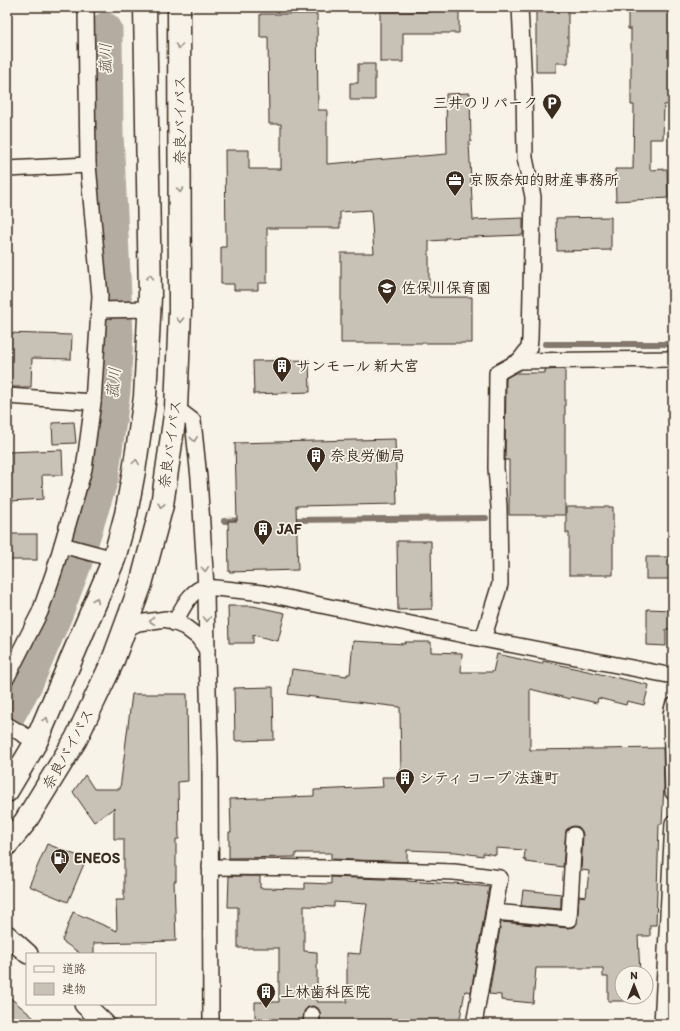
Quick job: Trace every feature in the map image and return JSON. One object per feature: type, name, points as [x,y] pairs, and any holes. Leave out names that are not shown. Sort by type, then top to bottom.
[{"type":"highway","name":"奈良バイパス","points":[[7,791],[36,742],[114,559],[126,514],[135,464],[145,397],[149,309],[145,7]]},
{"type":"highway","name":"奈良バイパス","points":[[7,844],[25,822],[76,739],[112,663],[140,584],[162,505],[176,408],[180,311],[179,7]]},
{"type":"street","points":[[7,677],[40,612],[54,572],[66,546],[84,469],[93,402],[100,296],[88,165],[86,7]]},
{"type":"street","points":[[483,638],[500,584],[499,507],[496,468],[497,373],[519,361],[529,348],[530,338],[533,196],[525,158],[524,85],[520,7]]},
{"type":"street","points":[[7,169],[88,165]]},
{"type":"street","points":[[100,310],[149,309]]},
{"type":"street","points":[[519,361],[673,359]]},
{"type":"street","points":[[7,396],[93,402]]},
{"type":"street","points":[[176,408],[192,421],[199,478],[206,587],[210,759],[212,1024]]},
{"type":"street","points":[[66,546],[114,559]]},
{"type":"street","points":[[174,623],[183,607],[193,594],[200,588],[206,587],[263,593],[673,676]]},
{"type":"street","points":[[124,630],[138,622],[166,619],[185,627],[198,637],[207,650]]},
{"type":"street","points":[[673,706],[671,714],[673,792]]},
{"type":"street","points":[[10,727],[36,742]]},
{"type":"street","points":[[662,1024],[673,823]]},
{"type":"street","points":[[494,912],[570,919],[574,835]]},
{"type":"street","points":[[210,867],[327,868],[454,872],[500,878],[474,1024]]},
{"type":"street","points":[[7,935],[27,953]]},
{"type":"street","points":[[85,1005],[105,1024]]},
{"type":"building","points":[[429,7],[459,7],[459,33],[403,33],[403,62],[380,62],[380,12],[429,12]]},
{"type":"building","points":[[628,7],[672,7],[673,104],[664,105],[663,139],[650,139],[650,170],[667,169],[668,198],[616,201],[615,169],[633,169],[634,105],[631,105],[631,29],[628,29]]},
{"type":"building","points":[[536,8],[568,8],[568,63],[556,63],[556,72],[536,72]]},
{"type":"building","points":[[260,14],[317,14],[318,110],[327,110],[327,164],[447,154],[446,94],[470,93],[471,142],[469,142],[473,220],[523,218],[523,235],[445,238],[445,240],[429,241],[429,297],[472,297],[472,343],[341,343],[341,253],[374,253],[371,210],[340,212],[340,228],[267,228],[267,283],[258,283],[258,290],[234,290],[234,284],[221,284],[221,247],[226,247],[225,150],[249,150],[249,169],[281,169],[281,124],[269,124],[268,37],[260,37]]},
{"type":"building","points":[[358,64],[375,64],[375,100],[350,100],[350,83],[358,83]]},
{"type":"building","points":[[611,217],[611,250],[557,251],[556,218]]},
{"type":"building","points":[[7,333],[72,335],[71,359],[32,358],[31,387],[7,387]]},
{"type":"building","name":"サンモール 新大宮","points":[[309,360],[310,392],[254,394],[253,361]]},
{"type":"building","points":[[565,369],[565,515],[509,515],[509,460],[505,460],[506,378],[515,373],[545,373],[545,370]]},
{"type":"building","points":[[74,422],[76,443],[53,444],[52,423]]},
{"type":"building","name":"奈良労働局","points":[[395,439],[397,504],[296,506],[298,570],[229,572],[228,521],[237,521],[235,443]]},
{"type":"building","points":[[62,450],[63,475],[42,475],[43,499],[10,501],[9,476],[7,477],[7,452]]},
{"type":"building","points":[[566,507],[613,507],[613,575],[569,575],[569,533],[566,533]]},
{"type":"building","points":[[7,534],[37,534],[37,560],[7,560]]},
{"type":"building","points":[[397,541],[431,541],[432,609],[398,610]]},
{"type":"building","points":[[646,557],[673,557],[673,579],[646,579]]},
{"type":"building","points":[[228,606],[253,606],[285,613],[278,641],[253,635],[253,643],[229,643]]},
{"type":"building","points":[[647,609],[673,610],[673,629],[666,629],[666,646],[647,645]]},
{"type":"building","points":[[353,641],[405,644],[405,642],[431,642],[431,652],[462,653],[461,672],[493,672],[497,654],[542,664],[543,661],[649,685],[644,705],[627,701],[626,705],[598,698],[597,703],[571,697],[570,699],[530,689],[530,750],[663,748],[664,786],[662,824],[659,824],[656,925],[650,925],[650,936],[638,936],[640,965],[614,965],[614,1001],[608,1001],[608,977],[603,977],[603,968],[536,968],[533,1003],[501,1000],[501,995],[489,994],[501,922],[568,928],[577,924],[579,896],[586,897],[589,871],[581,870],[583,835],[579,827],[574,826],[566,830],[563,867],[526,862],[526,860],[524,860],[525,850],[496,848],[496,855],[483,853],[483,856],[456,852],[407,850],[407,862],[331,859],[331,853],[296,853],[296,857],[229,858],[229,832],[231,832],[230,799],[314,796],[314,790],[383,787],[382,777],[401,777],[400,707],[288,694],[292,669],[347,676],[347,674],[350,674]]},
{"type":"building","points":[[273,687],[274,740],[235,741],[234,688]]},
{"type":"building","points":[[132,694],[187,694],[188,781],[178,782],[179,839],[176,839],[176,881],[174,881],[176,941],[94,943],[94,953],[80,953],[62,941],[73,912],[117,931],[116,900],[124,900],[124,839],[114,839],[114,808],[94,822],[73,792],[85,775],[94,789],[120,789]]},
{"type":"building","points":[[47,844],[86,859],[68,902],[29,886]]},
{"type":"building","points":[[229,876],[260,876],[260,888],[305,889],[305,883],[331,884],[331,877],[407,880],[489,887],[471,992],[465,991],[459,1024],[320,1024],[320,1012],[318,1008],[313,1006],[308,1007],[305,1010],[302,1024],[255,1024],[255,1002],[279,1002],[279,948],[238,948],[238,907],[228,907]],"holes":[[[334,902],[367,904],[360,954],[347,953],[347,1002],[317,1002],[317,952],[304,951],[304,906],[334,907]]]},
{"type":"building","points":[[523,890],[561,894],[561,909],[521,906]]},
{"type":"building","points":[[7,995],[41,1024],[7,1024]]},
{"type":"waterway","name":"菰川","points":[[7,716],[26,682],[55,614],[74,564],[101,478],[113,391],[116,335],[106,134],[105,30]]},
{"type":"waterway","points":[[545,344],[673,344]]},
{"type":"waterway","points":[[290,520],[486,518]]},
{"type":"waterway","points":[[224,521],[245,520]]},
{"type":"place","name":"三井のリパーク","points":[[552,120]]},
{"type":"place","name":"京阪奈知的財産事務所","points":[[455,197]]},
{"type":"place","name":"佐保川保育園","points":[[387,305]]},
{"type":"place","name":"サンモール 新大宮","points":[[282,383]]},
{"type":"place","name":"奈良労働局","points":[[316,473]]},
{"type":"place","name":"JAF","points":[[263,546]]},
{"type":"place","name":"シティ コープ 法蓮町","points":[[405,795]]},
{"type":"place","name":"ENEOS","points":[[60,875]]},
{"type":"place","name":"上林歯科医院","points":[[266,1009]]}]
